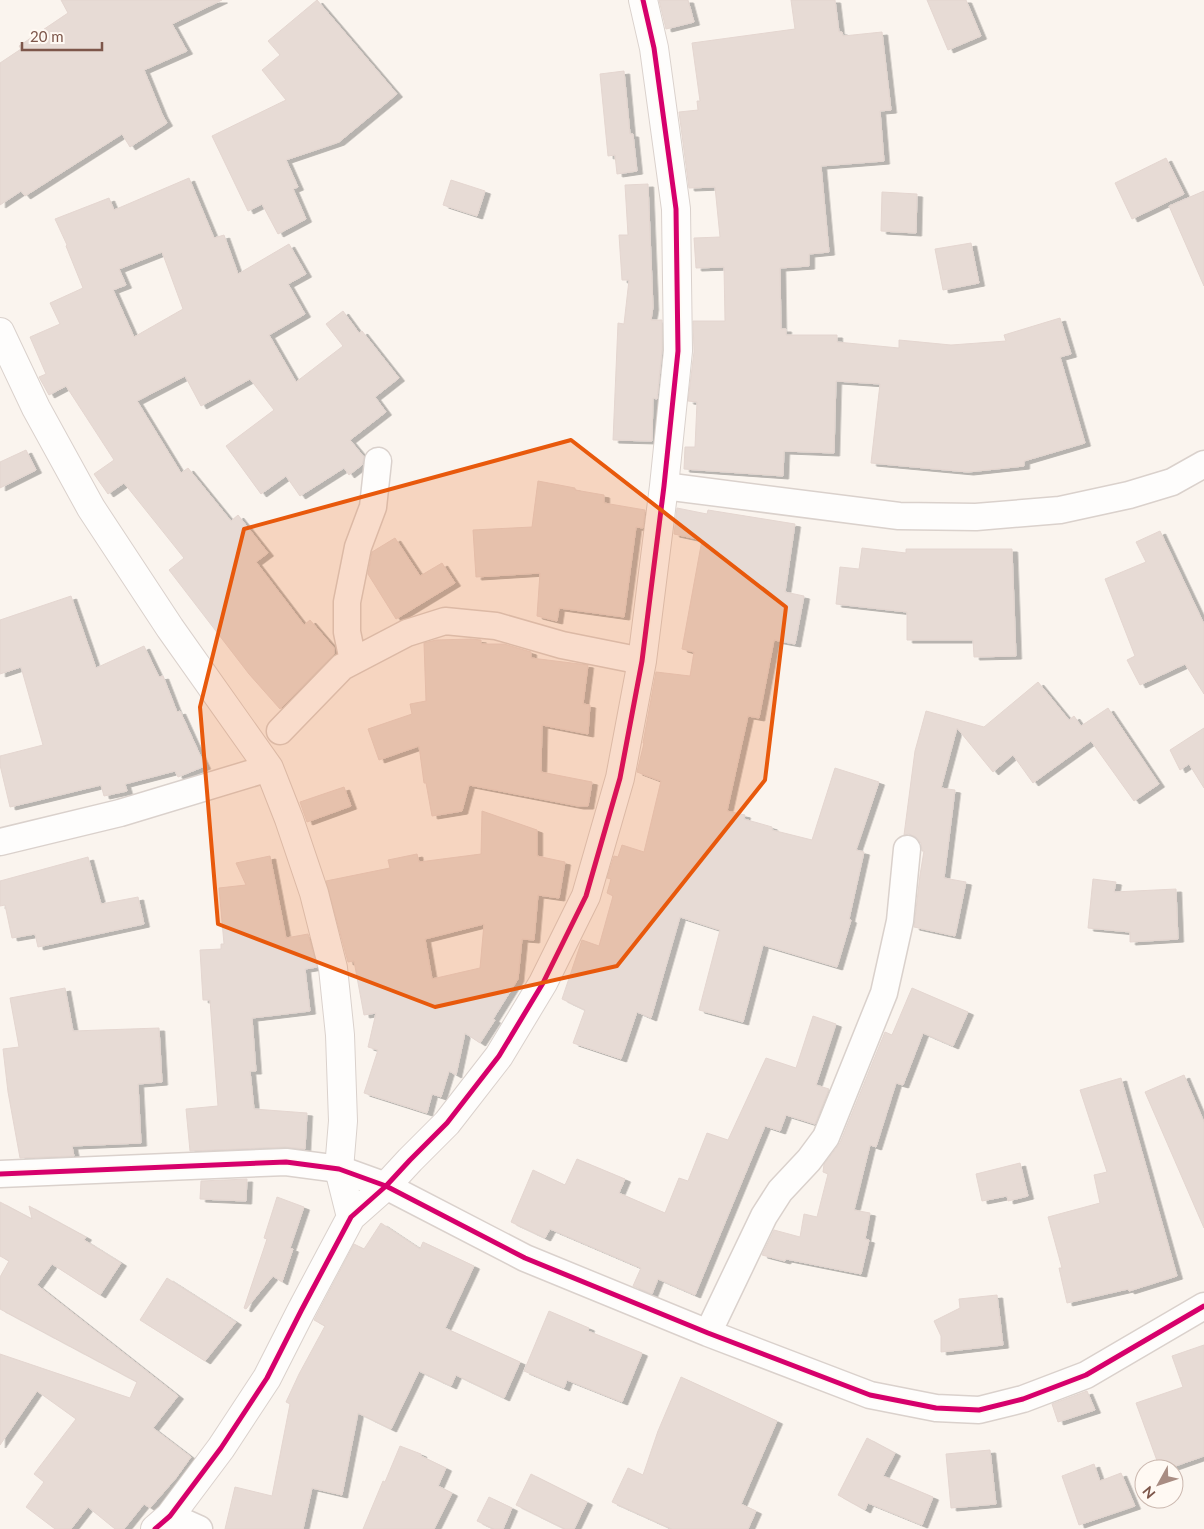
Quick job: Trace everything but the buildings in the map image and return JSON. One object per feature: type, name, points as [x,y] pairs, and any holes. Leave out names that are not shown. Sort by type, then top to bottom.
[{"type":"street","points":[[199,1529],[162,1523],[221,1448],[267,1378],[351,1217],[386,1186],[447,1123],[499,1056],[543,983],[586,896],[620,778],[642,661],[664,486],[678,351],[676,209],[654,48],[643,0]]},
{"type":"street","points":[[0,332],[36,408],[90,508],[170,628],[269,768],[289,819],[314,893],[333,968],[340,1035],[344,1121],[339,1169],[351,1217]]},
{"type":"street","points":[[353,661],[348,632],[347,602],[358,547],[373,507],[378,461]]},
{"type":"street","points":[[664,486],[899,516],[976,517],[1060,510],[1129,495],[1172,482],[1204,464]]},
{"type":"street","points":[[280,731],[342,666],[407,633],[445,621],[496,626],[562,645],[642,661]]},
{"type":"street","points":[[0,842],[120,813],[269,768]]},
{"type":"street","points":[[708,1333],[764,1216],[780,1191],[809,1160],[826,1137],[884,994],[900,921],[907,849]]},
{"type":"street","points":[[0,1174],[286,1162],[339,1169],[386,1186],[525,1258],[708,1333],[870,1395],[936,1408],[979,1410],[1023,1399],[1086,1375],[1204,1306]]},
{"type":"highlighted area","points":[[571,440],[786,607],[765,780],[617,966],[435,1007],[218,924],[200,707],[244,529]]},
{"type":"cycle path","points":[[155,1529],[170,1516],[221,1448],[267,1378],[351,1217],[386,1186],[447,1123],[499,1056],[543,983],[586,896],[620,778],[642,661],[664,486],[678,351],[676,209],[654,48],[643,0]]},
{"type":"cycle path","points":[[0,1174],[286,1162],[339,1169],[386,1186],[525,1258],[708,1333],[870,1395],[936,1408],[979,1410],[1023,1399],[1086,1375],[1204,1306]]}]
